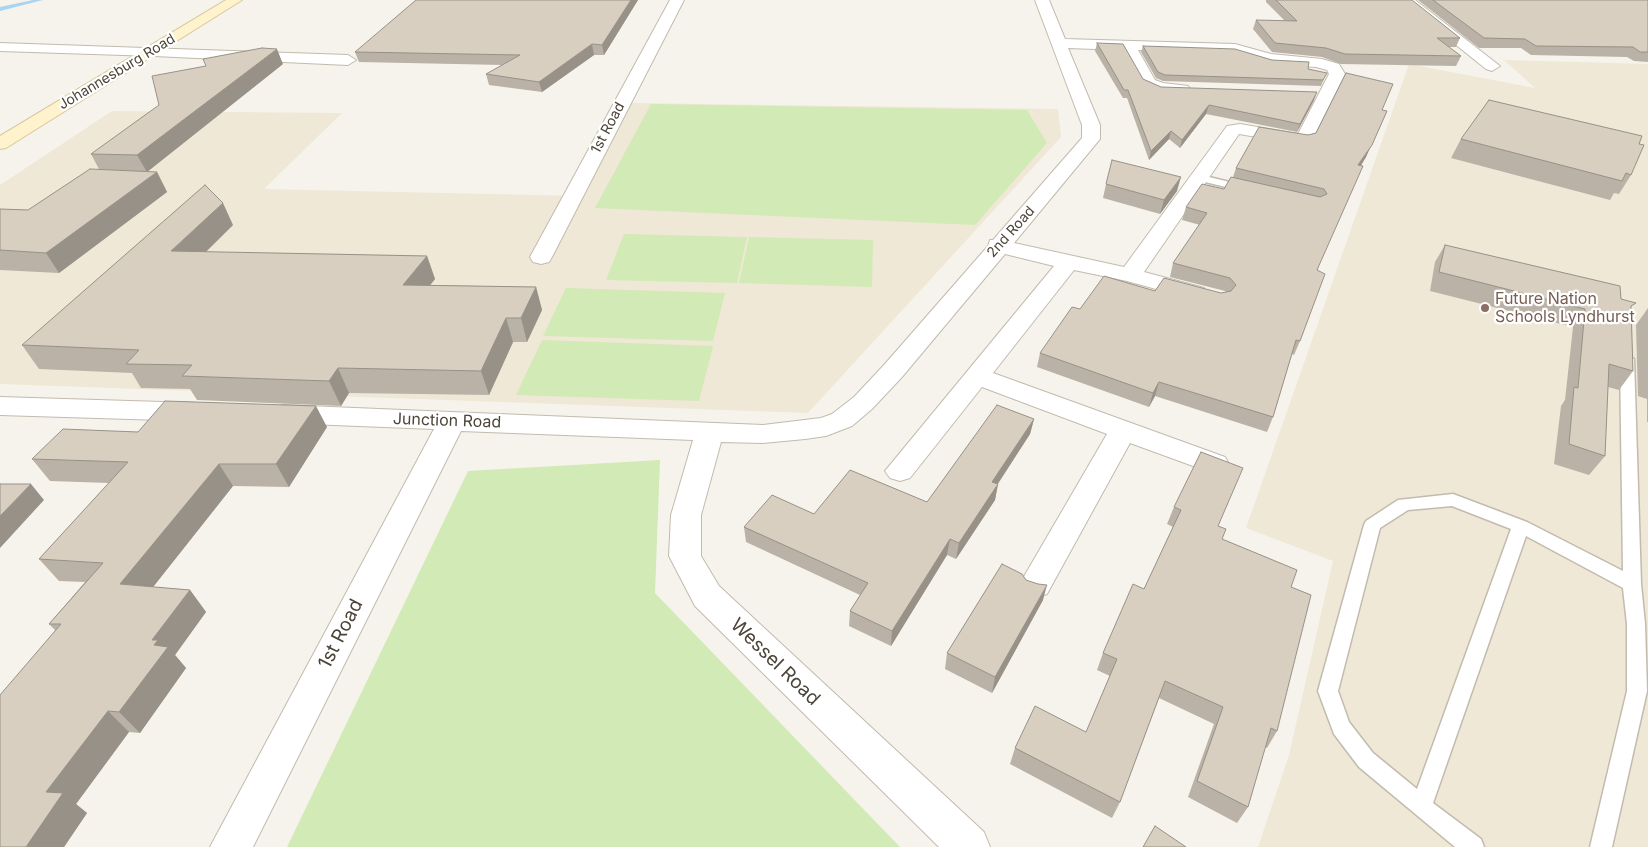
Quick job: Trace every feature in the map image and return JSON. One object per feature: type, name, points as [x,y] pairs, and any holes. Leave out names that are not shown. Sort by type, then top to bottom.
[{"type":"main road","name":"Johannesburg Road","points":[[0,144],[154,51],[234,0]]},
{"type":"street","name":"1st Road","points":[[541,257],[677,0]]},
{"type":"street","name":"2nd Road","points":[[826,427],[852,414],[863,403],[998,246],[1045,196],[1091,139],[1090,125],[1042,0]]},
{"type":"street","points":[[1407,0],[1492,66]]},
{"type":"street","points":[[1058,43],[1235,49],[1270,59],[1317,62],[1333,67],[1337,74],[1304,140],[1235,129],[1130,275]]},
{"type":"street","points":[[1127,45],[1153,86],[1168,89],[1198,89]]},
{"type":"street","points":[[0,47],[154,51],[348,60]]},
{"type":"street","points":[[1306,92],[1326,93]]},
{"type":"street","points":[[998,246],[1068,263],[1130,275],[1217,298]]},
{"type":"street","points":[[900,471],[1068,263]]},
{"type":"street","points":[[977,376],[1214,464]]},
{"type":"street","points":[[0,406],[221,412]]},
{"type":"street","name":"Junction Road","points":[[259,414],[763,434],[826,427]]},
{"type":"street","name":"1st Road","points":[[231,847],[452,422]]},
{"type":"street","name":"Wessel Road","points":[[710,431],[686,515],[685,556],[707,596],[969,847]]},
{"type":"street","points":[[1035,585],[1123,431]]},
{"type":"lane","points":[[1201,178],[1258,192]]},
{"type":"lane","points":[[1601,847],[1637,691],[1636,624],[1632,584],[1627,345]]},
{"type":"lane","points":[[1473,847],[1421,807],[1366,760],[1341,727],[1328,691],[1372,526],[1404,504],[1453,500],[1521,526],[1632,584]]},
{"type":"lane","points":[[1421,807],[1521,526]]},
{"type":"shaded area","name":"Future Nation Schools Lyndhurst","points":[[1504,60],[1648,64],[1648,847],[1258,847],[1289,755],[1333,561],[1246,528],[1409,64],[1535,88]]},
{"type":"shaded area","points":[[631,103],[1058,109],[1061,137],[808,413],[0,384],[0,185],[112,111],[342,113],[264,189],[578,196]]},
{"type":"green space","points":[[651,104],[1027,110],[1047,143],[975,225],[595,208]]},
{"type":"green space","points":[[624,234],[747,237],[737,283],[606,280]]},
{"type":"green space","points":[[749,237],[873,240],[872,287],[739,283]]},
{"type":"green space","points":[[566,288],[725,293],[713,341],[543,336]]},
{"type":"green space","points":[[542,340],[713,346],[699,401],[516,395]]},
{"type":"green space","points":[[660,460],[655,593],[900,847],[287,847],[468,471]]},
{"type":"building","points":[[416,0],[631,0],[602,45],[592,44],[539,82],[486,74],[520,55],[355,52]]},
{"type":"building","points":[[1276,0],[1412,0],[1460,38],[1437,38],[1461,56],[1345,54],[1326,48],[1275,43],[1256,20],[1297,21]]},
{"type":"building","points":[[1433,0],[1648,0],[1648,52],[1640,52],[1633,47],[1536,46],[1525,39],[1484,38]]},
{"type":"building","points":[[1097,43],[1123,44],[1143,79],[1161,87],[1317,92],[1300,124],[1209,105],[1182,140],[1171,131],[1151,151],[1128,90],[1124,90]]},
{"type":"building","points":[[1143,46],[1235,49],[1272,60],[1309,62],[1308,69],[1327,73],[1323,80],[1165,75],[1158,72]]},
{"type":"building","points":[[262,48],[277,49],[137,155],[91,154],[159,105],[152,76],[206,66],[203,59]]},
{"type":"building","points":[[1346,73],[1393,84],[1382,110],[1387,111],[1372,145],[1358,165],[1363,166],[1317,270],[1325,274],[1300,341],[1296,340],[1273,417],[1159,382],[1153,393],[1040,353],[1072,307],[1080,309],[1104,276],[1155,291],[1164,278],[1221,293],[1231,291],[1236,285],[1230,278],[1173,263],[1207,213],[1186,207],[1202,184],[1224,189],[1231,177],[1320,197],[1327,194],[1324,189],[1236,168],[1259,127],[1308,135],[1316,133]]},
{"type":"building","points":[[1489,100],[1642,136],[1639,144],[1644,145],[1631,175],[1626,173],[1622,181],[1461,139]]},
{"type":"building","points":[[1112,160],[1181,177],[1164,200],[1106,184]]},
{"type":"building","points":[[90,169],[157,172],[46,253],[0,250],[0,209],[28,210]]},
{"type":"building","points":[[205,185],[223,203],[171,251],[427,256],[403,285],[536,287],[521,318],[506,318],[481,371],[338,368],[329,381],[182,376],[192,365],[126,364],[139,350],[22,345]]},
{"type":"building","points":[[1445,245],[1620,286],[1621,299],[1636,303],[1631,306],[1633,371],[1609,364],[1605,456],[1569,444],[1574,387],[1578,388],[1585,309],[1439,272]]},
{"type":"building","points":[[165,401],[316,406],[276,464],[219,464],[120,584],[190,590],[152,640],[158,640],[154,645],[168,647],[119,712],[108,711],[46,792],[63,793],[26,847],[0,847],[0,695],[61,624],[49,624],[103,563],[39,559],[128,462],[32,459],[63,429],[138,432]]},
{"type":"building","points":[[997,405],[1034,419],[992,482],[998,484],[959,543],[950,539],[892,631],[850,611],[868,583],[744,527],[772,495],[814,514],[850,470],[927,502]]},
{"type":"building","points":[[1201,452],[1243,468],[1218,526],[1226,529],[1222,539],[1297,570],[1291,587],[1311,595],[1277,731],[1271,728],[1248,807],[1197,781],[1223,707],[1165,681],[1120,802],[1015,748],[1035,706],[1086,732],[1117,659],[1103,653],[1133,584],[1144,589],[1181,510],[1174,507]]},
{"type":"building","points":[[0,484],[31,484],[0,516]]},
{"type":"building","points":[[1002,564],[1022,574],[1026,580],[1047,585],[995,677],[947,653]]},
{"type":"building","points":[[1155,826],[1186,847],[1143,847]]},
{"type":"waterway","points":[[0,9],[40,0]]},
{"type":"place","name":"Future Nation Schools Lyndhurst","points":[[1485,308]]}]
